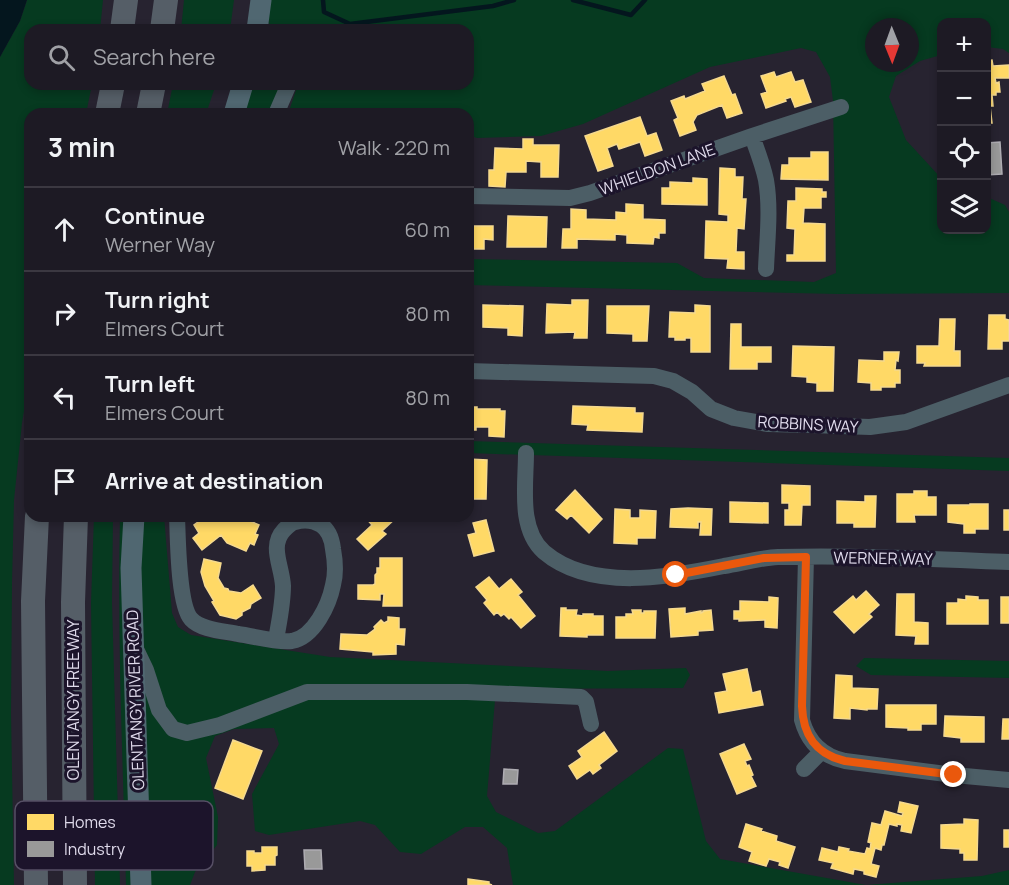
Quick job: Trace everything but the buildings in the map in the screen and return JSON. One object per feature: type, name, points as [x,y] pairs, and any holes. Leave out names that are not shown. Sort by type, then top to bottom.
[{"type":"highway","points":[[123,24],[126,0]]},
{"type":"highway","points":[[163,24],[166,0]]},
{"type":"highway","points":[[108,108],[112,90]]},
{"type":"highway","points":[[149,108],[153,90]]},
{"type":"highway","points":[[35,801],[33,601],[37,522]]},
{"type":"highway","name":"OLENTANGY FREEWAY","points":[[74,801],[73,602],[76,522]]},
{"type":"highway","points":[[36,870],[36,885]]},
{"type":"highway","name":"OLENTANGY FREEWAY","points":[[75,870],[75,885]]},
{"type":"main road","points":[[258,24],[261,0]]},
{"type":"main road","points":[[236,108],[241,90]]},
{"type":"main road","name":"OLENTANGY RIVER ROAD","points":[[134,522],[131,568],[138,801]]},
{"type":"main road","name":"OLENTANGY RIVER ROAD","points":[[141,870],[141,885]]},
{"type":"street","points":[[279,108],[286,90]]},
{"type":"street","name":"WHIELDON LANE","points":[[474,196],[570,198],[841,107]]},
{"type":"street","points":[[752,136],[766,181],[768,206],[766,269]]},
{"type":"street","name":"ROBBINS WAY","points":[[474,371],[654,376],[673,381],[692,392],[711,409],[734,418],[767,424],[870,427],[906,422],[1009,385]]},
{"type":"street","name":"WERNER WAY","points":[[526,453],[527,523],[534,539],[543,551],[556,561],[575,570],[620,578],[649,578],[764,558],[872,557],[1009,562]]},
{"type":"street","points":[[177,522],[182,591],[186,610],[191,619],[200,625],[220,631],[290,641],[299,639],[313,628],[329,598],[333,584],[335,558],[332,544],[325,528],[315,522]]},
{"type":"street","points":[[276,640],[283,585],[276,543],[282,532],[296,522]]},
{"type":"street","points":[[806,557],[802,720],[806,731],[821,752],[845,761],[1009,780]]},
{"type":"street","points":[[133,643],[146,670],[159,710],[173,729],[187,733],[220,725],[307,692],[467,692],[581,697],[586,702],[591,724]]},
{"type":"street","points":[[804,769],[821,752]]},
{"type":"green space","points":[[27,0],[103,0],[101,24],[24,24],[24,90],[91,90],[87,108],[24,108],[24,411],[14,500],[12,583],[11,713],[14,885],[0,885],[0,57],[20,21]]},
{"type":"green space","points":[[184,0],[234,0],[231,24],[182,24]]},
{"type":"green space","points":[[269,0],[1009,0],[1009,53],[1003,49],[991,48],[991,18],[937,18],[937,56],[919,62],[919,18],[865,18],[865,72],[902,72],[896,76],[889,97],[906,140],[937,174],[937,234],[991,234],[991,199],[1005,205],[1009,212],[1009,293],[837,294],[474,285],[474,259],[677,263],[704,278],[814,282],[836,273],[833,101],[830,77],[816,52],[801,48],[710,67],[583,124],[541,136],[474,137],[474,108],[290,108],[296,90],[474,90],[474,24],[269,24]]},
{"type":"green space","points":[[172,90],[214,90],[208,108],[168,108]]},
{"type":"green space","points":[[250,90],[279,90],[273,108],[244,108]]},
{"type":"green space","points":[[474,441],[1009,458],[1009,471],[474,453]]},
{"type":"green space","points":[[94,522],[113,522],[112,602],[118,801],[94,801],[91,603]]},
{"type":"green space","points":[[120,522],[124,522],[123,639],[128,801],[124,801]]},
{"type":"green space","points":[[140,522],[164,522],[172,613],[178,627],[191,635],[330,657],[608,671],[686,668],[690,675],[683,688],[502,689],[495,700],[487,796],[496,812],[538,833],[555,831],[668,748],[683,749],[706,841],[720,859],[866,885],[513,885],[507,848],[483,827],[465,827],[421,854],[400,852],[375,825],[360,821],[269,835],[255,831],[252,794],[279,744],[274,728],[234,729],[215,736],[206,758],[218,817],[217,845],[213,850],[213,801],[145,801]]},
{"type":"green space","points":[[864,658],[1009,661],[1009,678],[871,675],[856,666]]},
{"type":"green space","points":[[95,870],[120,870],[120,885],[95,885]]},
{"type":"green space","points":[[126,870],[131,870],[131,885],[126,885]]},
{"type":"green space","points":[[146,870],[197,870],[190,885],[146,885]]},
{"type":"green space","points":[[1009,870],[1009,885],[866,885],[982,876]]},
{"type":"water","points":[[0,0],[27,0],[20,21],[0,57]]},
{"type":"waterway","points":[[323,0],[324,12],[350,24],[493,6],[514,0]]},
{"type":"waterway","points":[[573,0],[631,15],[645,0]]},
{"type":"route","points":[[676,575],[764,558],[806,557],[802,706],[802,720],[806,731],[821,752],[833,758],[954,775]]}]
